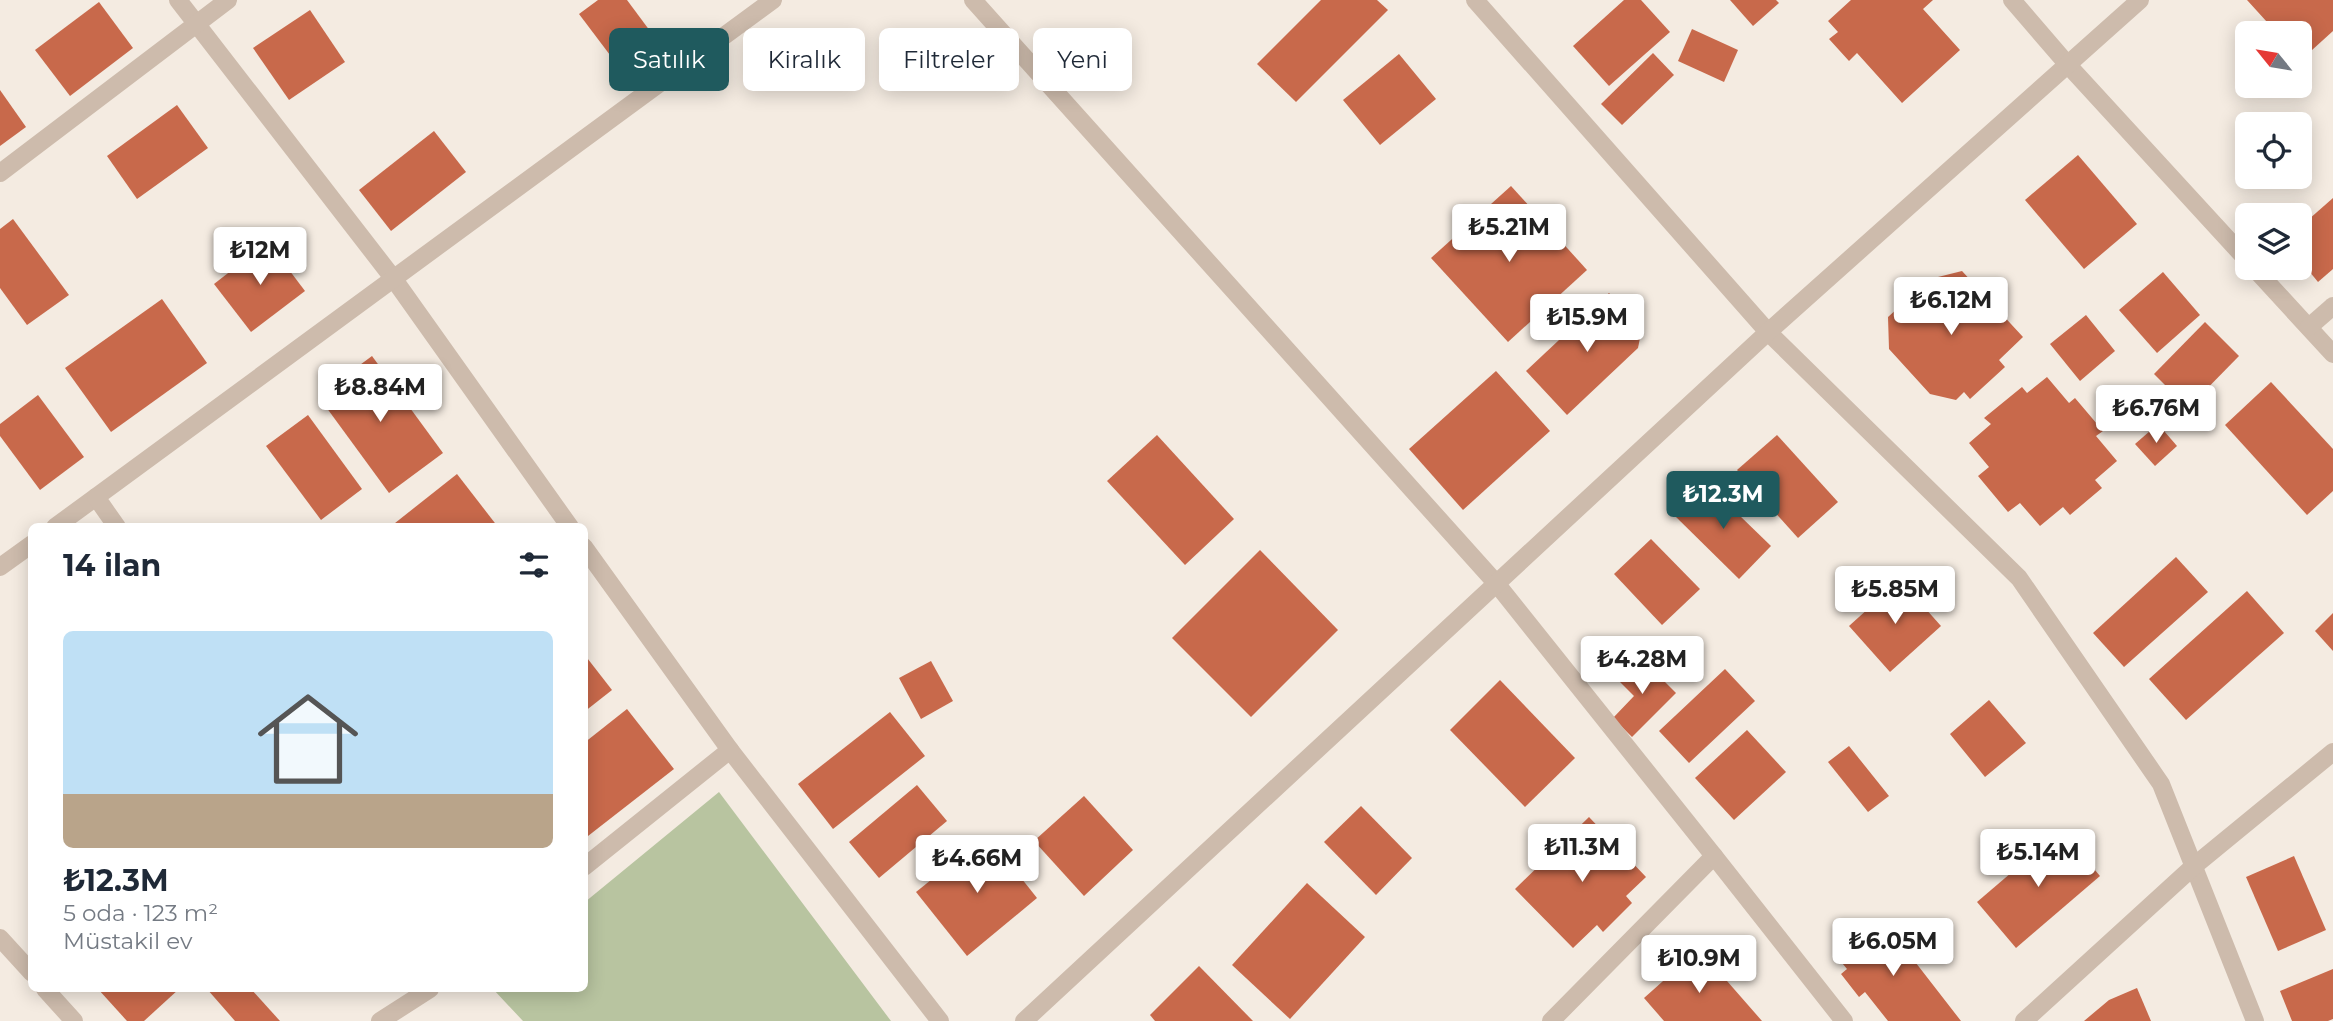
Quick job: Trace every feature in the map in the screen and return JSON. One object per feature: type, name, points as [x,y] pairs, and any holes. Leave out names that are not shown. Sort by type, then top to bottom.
[{"type":"street","points":[[178,0],[393,278],[567,523]]},
{"type":"street","points":[[0,173],[228,0]]},
{"type":"street","points":[[60,523],[773,0]]},
{"type":"street","points":[[973,0],[1496,583],[1844,1021]]},
{"type":"street","points":[[1475,0],[1768,332],[2019,578],[2161,784],[2255,1021]]},
{"type":"street","points":[[2012,0],[2235,247]]},
{"type":"street","points":[[1024,1021],[1768,332],[2140,0]]},
{"type":"street","points":[[2265,280],[2333,354]]},
{"type":"street","points":[[2309,327],[2333,306]]},
{"type":"street","points":[[96,497],[114,523]]},
{"type":"street","points":[[0,567],[28,547]]},
{"type":"street","points":[[588,553],[730,750],[940,1021]]},
{"type":"street","points":[[588,864],[730,750]]},
{"type":"street","points":[[2024,1021],[2194,866],[2333,752]]},
{"type":"street","points":[[1551,1021],[1714,856]]},
{"type":"street","points":[[0,938],[28,969]]},
{"type":"street","points":[[49,992],[74,1021]]},
{"type":"street","points":[[380,1021],[425,992]]},
{"type":"green space","points":[[719,792],[891,1021],[523,1021],[496,992],[588,992],[588,900]]},
{"type":"building","points":[[598,0],[627,0],[648,28],[609,28],[609,54],[579,14]]},
{"type":"building","points":[[1321,0],[1377,0],[1388,10],[1296,102],[1257,64]]},
{"type":"building","points":[[1624,0],[1641,0],[1670,32],[1609,86],[1573,46]]},
{"type":"building","points":[[1730,0],[1776,0],[1779,3],[1753,26]]},
{"type":"building","points":[[1851,0],[1933,0],[1923,9],[1960,50],[1902,103],[1857,53],[1849,61],[1829,39],[1838,32],[1828,21]]},
{"type":"building","points":[[2247,0],[2333,0],[2333,31],[2312,50],[2312,21],[2266,21]]},
{"type":"building","points":[[99,2],[133,48],[70,96],[35,50]]},
{"type":"building","points":[[310,10],[345,62],[289,100],[253,48]]},
{"type":"building","points":[[1692,29],[1738,50],[1724,82],[1678,61]]},
{"type":"building","points":[[1653,53],[1674,75],[1622,125],[1601,104]]},
{"type":"building","points":[[1399,54],[1436,99],[1380,145],[1343,100]]},
{"type":"building","points":[[0,90],[26,127],[0,146]]},
{"type":"building","points":[[177,105],[208,148],[137,199],[107,156]]},
{"type":"building","points":[[434,131],[466,172],[391,231],[359,190]]},
{"type":"building","points":[[2078,155],[2137,224],[2084,269],[2025,200]]},
{"type":"building","points":[[1511,186],[1587,270],[1508,342],[1431,258]]},
{"type":"building","points":[[2333,198],[2333,269],[2318,282],[2312,275],[2312,216]]},
{"type":"building","points":[[13,219],[69,295],[27,325],[0,288],[0,229]]},
{"type":"building","points":[[268,242],[305,291],[251,332],[214,284]]},
{"type":"building","points":[[1962,271],[2023,337],[1999,360],[2005,367],[1970,399],[1964,392],[1956,400],[1930,394],[1889,349],[1888,317],[1930,279]]},
{"type":"building","points":[[2163,272],[2200,315],[2157,353],[2119,310]]},
{"type":"building","points":[[1609,293],[1642,328],[1638,348],[1567,415],[1526,371]]},
{"type":"building","points":[[162,299],[207,363],[111,432],[65,368]]},
{"type":"building","points":[[2086,315],[2115,351],[2080,381],[2050,344]]},
{"type":"building","points":[[2205,322],[2239,356],[2188,408],[2154,374]]},
{"type":"building","points":[[372,356],[443,453],[389,493],[318,396]]},
{"type":"building","points":[[1496,371],[1550,431],[1463,510],[1409,449]]},
{"type":"building","points":[[2047,377],[2069,403],[2075,398],[2103,431],[2096,436],[2117,461],[2095,480],[2102,488],[2070,515],[2063,507],[2040,526],[2020,503],[2008,512],[1978,476],[1989,467],[1969,443],[1991,424],[1984,418],[2022,387],[2027,393]]},
{"type":"building","points":[[2271,382],[2333,449],[2333,491],[2307,515],[2225,425]]},
{"type":"building","points":[[38,395],[84,457],[40,490],[0,436],[0,424]]},
{"type":"building","points":[[308,415],[362,489],[321,520],[266,446]]},
{"type":"building","points":[[2158,424],[2177,446],[2155,466],[2135,444]]},
{"type":"building","points":[[1157,435],[1234,519],[1185,565],[1107,481]]},
{"type":"building","points":[[1777,435],[1838,502],[1798,538],[1737,470]]},
{"type":"building","points":[[457,474],[495,523],[395,523]]},
{"type":"building","points":[[1707,484],[1771,546],[1739,579],[1675,516]]},
{"type":"building","points":[[1651,539],[1700,589],[1662,625],[1614,574]]},
{"type":"building","points":[[1260,550],[1338,630],[1251,717],[1172,638]]},
{"type":"building","points":[[2176,557],[2208,592],[2124,667],[2093,633]]},
{"type":"building","points":[[1900,580],[1941,626],[1890,672],[1849,626]]},
{"type":"building","points":[[2247,591],[2284,633],[2186,720],[2149,679]]},
{"type":"building","points":[[2333,613],[2333,651],[2315,631]]},
{"type":"building","points":[[1638,655],[1676,693],[1632,737],[1613,718],[1634,696],[1616,678]]},
{"type":"building","points":[[588,659],[612,690],[588,709]]},
{"type":"building","points":[[931,661],[953,701],[921,719],[899,678]]},
{"type":"building","points":[[1725,669],[1755,701],[1689,763],[1659,731]]},
{"type":"building","points":[[1500,680],[1575,758],[1525,807],[1450,730]]},
{"type":"building","points":[[1989,700],[2026,743],[1985,777],[1950,734]]},
{"type":"building","points":[[627,709],[674,769],[588,836],[588,740]]},
{"type":"building","points":[[890,712],[925,756],[833,829],[798,784]]},
{"type":"building","points":[[1747,730],[1786,772],[1734,820],[1695,778]]},
{"type":"building","points":[[1849,746],[1889,796],[1868,812],[1828,762]]},
{"type":"building","points":[[917,785],[947,821],[879,878],[849,842]]},
{"type":"building","points":[[1084,796],[1133,850],[1084,896],[1034,841]]},
{"type":"building","points":[[1361,806],[1412,858],[1376,895],[1324,842]]},
{"type":"building","points":[[1589,817],[1646,877],[1626,896],[1632,903],[1603,932],[1597,925],[1573,948],[1515,889]]},
{"type":"building","points":[[2061,830],[2100,876],[2016,948],[1977,902]]},
{"type":"building","points":[[987,835],[1037,898],[967,956],[916,892]]},
{"type":"building","points":[[2294,856],[2326,930],[2278,951],[2246,877]]},
{"type":"building","points":[[1307,883],[1365,937],[1290,1019],[1232,965]]},
{"type":"building","points":[[1888,918],[1906,942],[1902,945],[1961,1021],[1888,1021],[1865,992],[1859,997],[1841,974],[1847,969],[1838,958]]},
{"type":"building","points":[[1699,949],[1762,1021],[1664,1021],[1644,998]]},
{"type":"building","points":[[1199,966],[1253,1021],[1155,1021],[1150,1015]]},
{"type":"building","points":[[2333,969],[2333,1019],[2292,1021],[2280,991]]},
{"type":"building","points":[[2137,988],[2151,1021],[2084,1021],[2109,1000]]},
{"type":"building","points":[[101,992],[176,992],[144,1021],[127,1021]]},
{"type":"building","points":[[210,992],[254,992],[280,1021],[235,1021]]}]
